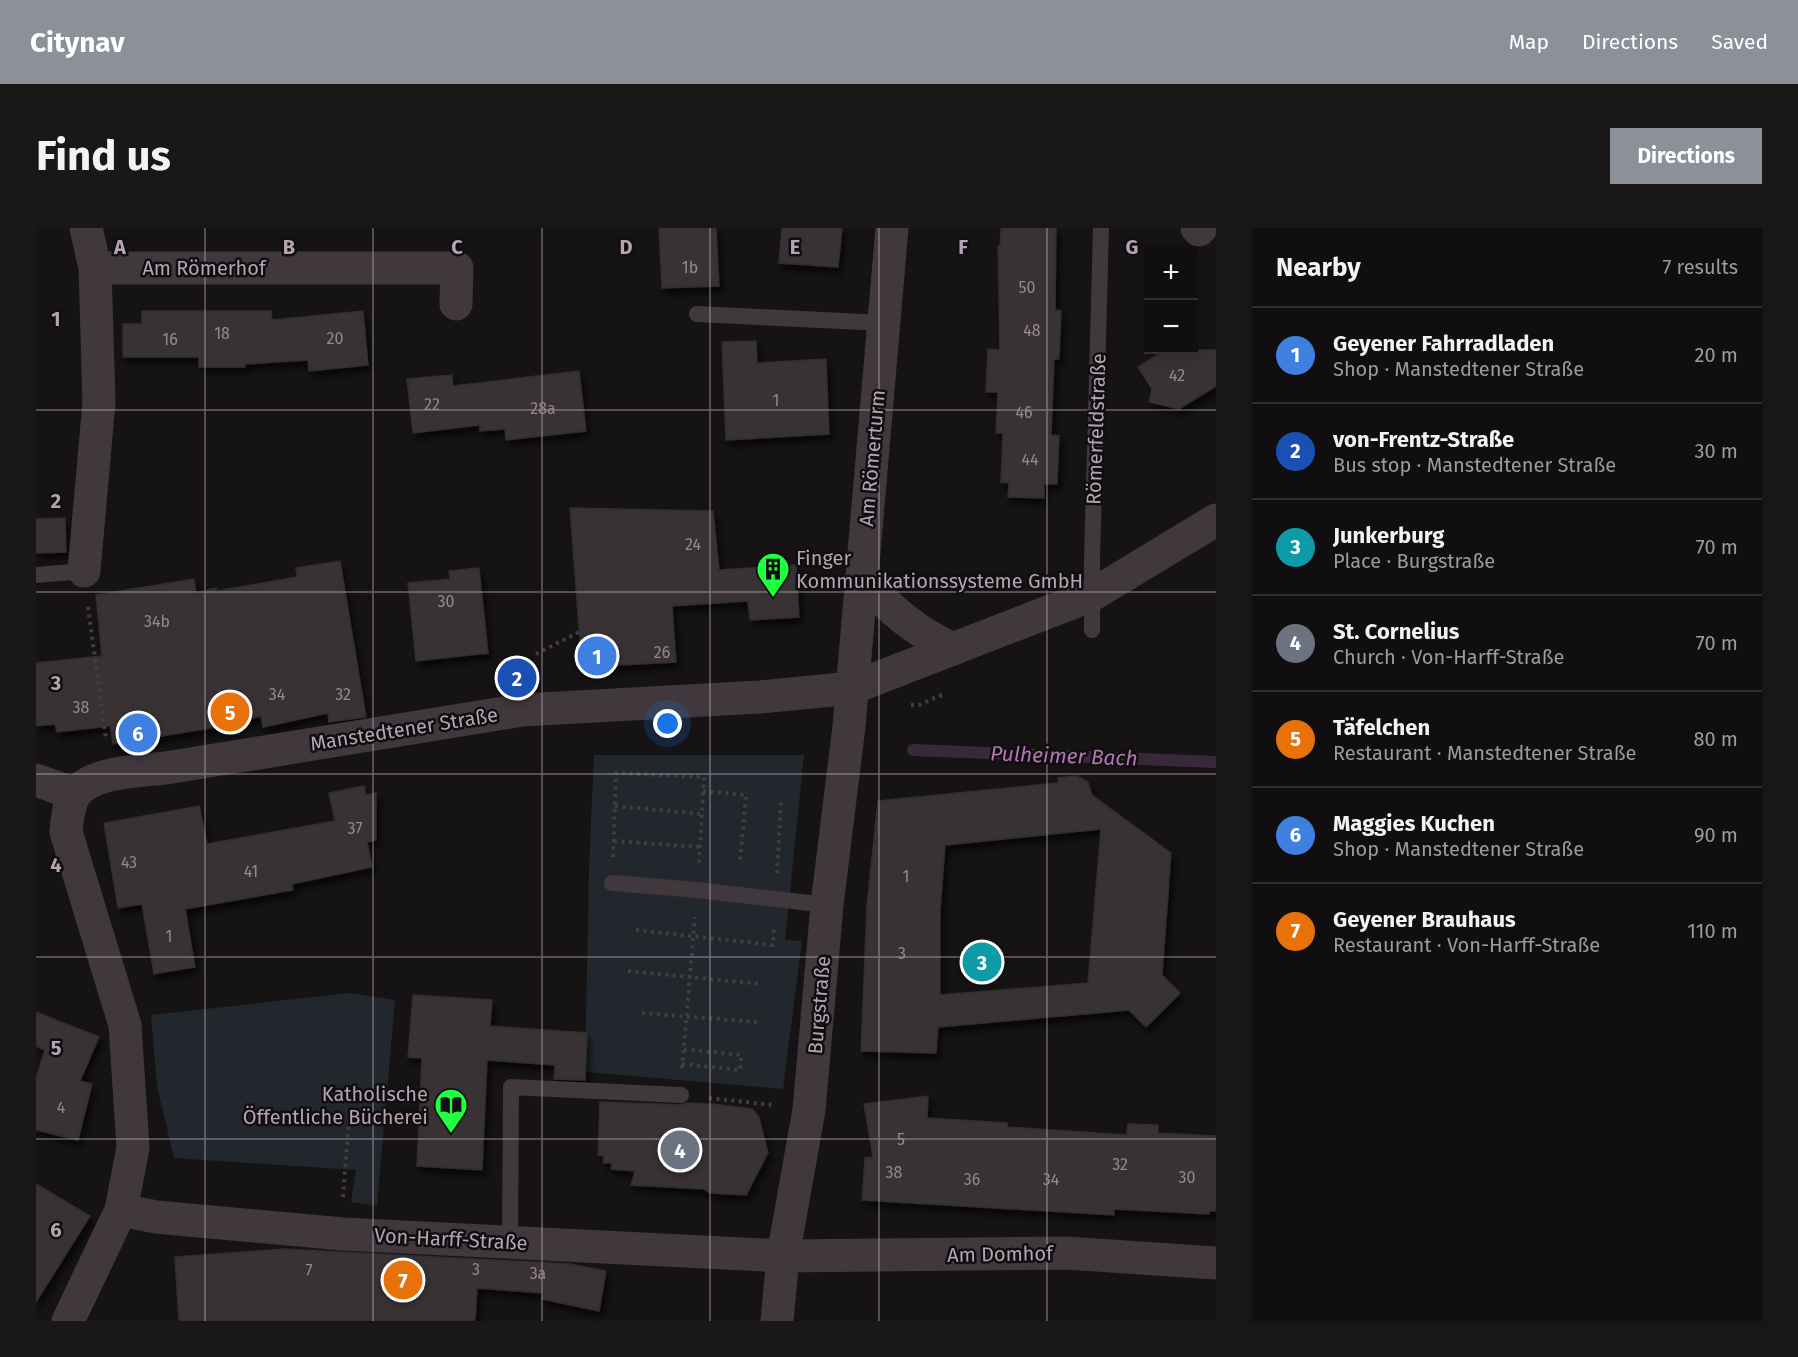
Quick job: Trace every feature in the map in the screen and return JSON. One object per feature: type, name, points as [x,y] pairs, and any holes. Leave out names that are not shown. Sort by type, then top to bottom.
[{"type":"street","points":[[84,571],[99,402],[95,268],[86,228]]},
{"type":"street","name":"Am Römerturm","points":[[852,688],[892,228]]},
{"type":"street","name":"Am Römerhof","points":[[95,268],[457,268],[456,304]]},
{"type":"street","name":"Manstedtener Straße","points":[[75,794],[90,781],[111,775],[522,710],[751,698],[852,688],[1092,596],[1216,520]]},
{"type":"street","points":[[862,577],[880,600],[906,621],[929,638],[953,649]]},
{"type":"street","name":"Burgstraße","points":[[777,1321],[783,1256],[809,1110],[827,904],[852,688]]},
{"type":"street","points":[[36,780],[75,794],[68,813],[66,832],[125,1025],[133,1148],[121,1210],[68,1321]]},
{"type":"street","name":"Von-Harff-Straße","points":[[121,1210],[156,1217],[343,1234],[783,1256]]},
{"type":"street","name":"Am Domhof","points":[[783,1256],[1066,1253],[1216,1263]]},
{"type":"lane","name":"Römerfeldstraße","points":[[1092,630],[1101,228]]},
{"type":"lane","points":[[697,314],[884,323]]},
{"type":"lane","points":[[36,575],[84,571]]},
{"type":"lane","points":[[612,883],[827,904]]},
{"type":"lane","points":[[510,1241],[511,1087],[681,1095]]},
{"type":"path","points":[[84,571],[111,775]]},
{"type":"path","points":[[536,654],[579,632]]},
{"type":"path","points":[[612,883],[616,772]]},
{"type":"path","points":[[703,791],[746,795],[740,863]]},
{"type":"path","points":[[636,930],[773,945],[781,801]]},
{"type":"path","points":[[615,806],[702,814]]},
{"type":"path","points":[[614,841],[700,847]]},
{"type":"path","points":[[628,971],[762,984]]},
{"type":"path","points":[[642,1013],[757,1022]]},
{"type":"path","points":[[682,1064],[740,1070],[741,1062],[741,1054],[683,1049]]},
{"type":"path","points":[[681,1095],[783,1106]]},
{"type":"path","points":[[343,1234],[344,1174],[349,1120]]},
{"type":"shaded area","points":[[594,755],[804,755],[785,940],[802,941],[783,1089],[585,1072]]},
{"type":"shaded area","points":[[350,993],[395,1000],[377,1206],[351,1202],[356,1170],[174,1158],[157,1086],[151,1015]]},
{"type":"building","points":[[659,228],[716,228],[719,286],[662,288]]},
{"type":"building","points":[[782,228],[842,228],[838,267],[779,263]]},
{"type":"building","points":[[1001,228],[1056,228],[1055,310],[1061,311],[1059,359],[1054,359],[1051,435],[1059,436],[1057,484],[1044,484],[1044,498],[1008,497],[1009,483],[1001,482],[1003,433],[996,433],[998,392],[986,392],[988,349],[1000,350],[998,246],[1000,246]]},
{"type":"building","points":[[142,311],[271,311],[272,320],[363,311],[368,365],[309,371],[308,360],[245,364],[245,367],[199,367],[199,357],[123,357],[123,324],[142,324]]},
{"type":"building","points":[[756,341],[757,363],[826,359],[829,434],[726,440],[722,342]]},
{"type":"building","points":[[1198,350],[1216,350],[1216,386],[1179,409],[1149,402],[1152,389],[1138,367],[1159,354],[1198,354]]},
{"type":"building","points":[[579,371],[586,431],[506,440],[505,429],[480,431],[480,425],[413,433],[407,379],[452,375],[453,386]]},
{"type":"building","points":[[570,508],[713,511],[719,570],[796,565],[799,617],[750,620],[748,601],[672,606],[676,662],[582,667]]},
{"type":"building","points":[[65,518],[66,552],[36,553],[36,519]]},
{"type":"building","points":[[340,561],[366,717],[329,722],[328,713],[263,727],[261,716],[217,727],[113,744],[110,726],[57,732],[55,724],[36,726],[36,663],[102,656],[96,595],[194,579],[196,593],[216,588],[217,591],[297,577],[296,568]]},
{"type":"building","points":[[479,568],[488,653],[416,661],[408,583],[450,579],[449,571]]},
{"type":"building","points":[[1076,776],[1088,782],[1092,795],[1171,853],[1162,975],[1180,993],[1146,1027],[1129,1010],[938,1027],[936,1053],[861,1051],[867,905],[878,801],[1058,783],[1058,778]],"holes":[[[1101,829],[1088,983],[940,995],[940,911],[945,845]]]},
{"type":"building","points":[[364,786],[366,795],[376,793],[376,840],[367,842],[372,867],[292,884],[293,890],[185,909],[195,967],[154,974],[142,904],[118,908],[104,823],[199,806],[207,844],[335,821],[329,793]]},
{"type":"building","points":[[413,995],[492,1000],[490,1026],[587,1033],[585,1080],[554,1079],[555,1065],[487,1060],[482,1170],[417,1166],[422,1058],[408,1057]]},
{"type":"building","points":[[36,1012],[99,1037],[80,1081],[92,1084],[78,1140],[36,1130],[36,1078],[45,1050],[36,1046]]},
{"type":"building","points":[[928,1096],[927,1118],[1007,1123],[1007,1127],[1127,1135],[1128,1124],[1158,1125],[1158,1133],[1216,1136],[1216,1211],[1209,1211],[1209,1214],[1114,1209],[1114,1215],[862,1200],[865,1158],[873,1157],[864,1104]]},
{"type":"building","points":[[600,1102],[713,1104],[752,1109],[759,1117],[768,1153],[746,1195],[710,1193],[704,1189],[631,1185],[635,1171],[611,1169],[612,1163],[603,1163],[604,1156],[598,1155]]},
{"type":"building","points":[[36,1184],[90,1216],[36,1302]]},
{"type":"building","points":[[284,1249],[570,1264],[606,1271],[599,1311],[542,1299],[543,1293],[477,1288],[475,1321],[179,1321],[175,1257]]},
{"type":"waterway","name":"Pulheimer Bach","points":[[913,750],[1216,762]]},
{"type":"place","name":"Finger Kommunikationssysteme GmbH","points":[[773,598]]},
{"type":"place","name":"Geyener Fahrradladen","points":[[597,656]]},
{"type":"place","name":"von-Frentz-Straße","points":[[517,678]]},
{"type":"place","name":"Täfelchen","points":[[230,712]]},
{"type":"place","name":"Maggies Kuchen","points":[[138,733]]},
{"type":"place","name":"Junkerburg","points":[[982,962]]},
{"type":"place","name":"Katholische Öffentliche Bücherei","points":[[451,1134]]},
{"type":"place","name":"St. Cornelius","points":[[680,1150]]},
{"type":"place","name":"Geyener Brauhaus","points":[[403,1280]]}]
